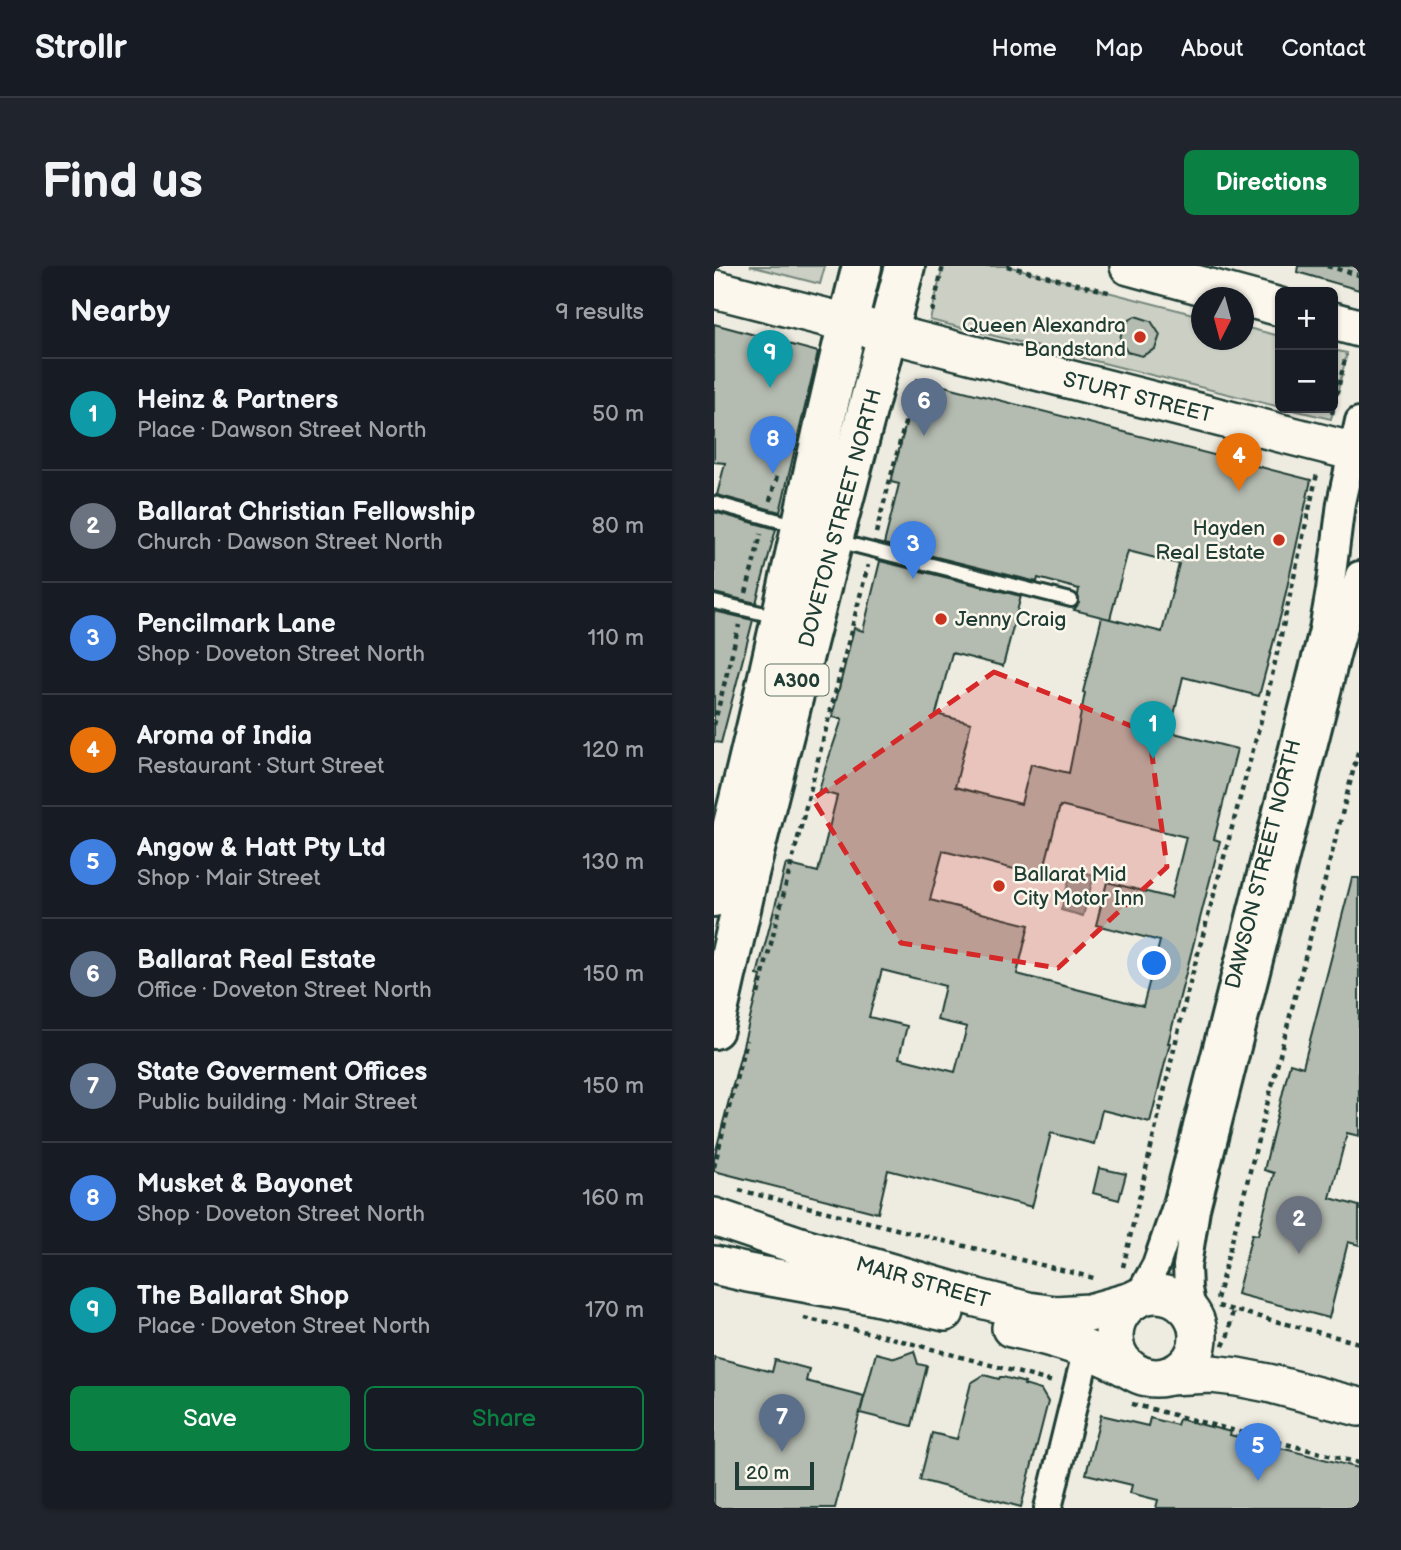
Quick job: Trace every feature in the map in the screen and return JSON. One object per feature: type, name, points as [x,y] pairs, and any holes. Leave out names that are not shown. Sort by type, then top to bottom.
[{"type":"highway","name":"A300","points":[[847,323],[862,266]]},
{"type":"highway","name":"A300","points":[[888,334],[905,266]]},
{"type":"highway","name":"DOVETON STREET NORTH","points":[[731,1031],[749,873],[817,533],[847,323]]},
{"type":"highway","name":"DOVETON STREET NORTH","points":[[714,897],[720,851],[782,617],[817,533],[888,334]]},
{"type":"main road","points":[[1126,281],[1275,306]]},
{"type":"main road","name":"STURT STREET","points":[[714,289],[888,334],[1349,442]]},
{"type":"main road","name":"MAIR STREET","points":[[721,1202],[817,1251],[1028,1311],[1055,1315],[1089,1313],[1131,1291]]},
{"type":"main road","name":"MAIR STREET","points":[[714,1265],[871,1295],[1047,1336],[1115,1361],[1129,1387]]},
{"type":"main road","points":[[1268,1382],[1222,1349],[1176,1299],[1131,1291],[1118,1317],[1114,1341],[1129,1387],[1143,1377],[1211,1374],[1268,1382],[1359,1407]]},
{"type":"main road","points":[[1168,1377],[1180,1371],[1195,1351],[1198,1338],[1195,1322]]},
{"type":"street","name":"DAWSON STREET NORTH","points":[[1131,1291],[1156,1265],[1178,1201],[1327,611],[1349,442]]},
{"type":"street","name":"DAWSON STREET NORTH","points":[[1195,1322],[1188,1289],[1188,1266],[1196,1209],[1359,575]]},
{"type":"street","points":[[1048,1508],[1087,1349]]},
{"type":"lane","points":[[714,503],[872,550],[1071,600]]},
{"type":"lane","points":[[714,602],[782,617]]},
{"type":"path","points":[[930,320],[943,266]]},
{"type":"path","points":[[1007,266],[1126,281]]},
{"type":"path","points":[[1326,266],[1359,275]]},
{"type":"path","points":[[1131,1291],[1187,994],[1267,698],[1311,495],[1349,442],[1349,326]]},
{"type":"path","points":[[755,1006],[915,385]]},
{"type":"path","points":[[714,725],[780,464]]},
{"type":"path","points":[[1359,748],[1216,1306],[1359,1343]]},
{"type":"path","points":[[714,1167],[731,1031]]},
{"type":"path","points":[[721,1202],[1097,1279]]},
{"type":"path","points":[[793,1315],[884,1336],[1058,1384]]},
{"type":"path","points":[[1129,1387],[1359,1463]]},
{"type":"highlighted area","points":[[994,672],[1149,733],[1167,867],[1058,968],[901,943],[813,799]]},
{"type":"shaded area","points":[[750,266],[825,266],[820,284]]},
{"type":"shaded area","points":[[943,266],[1007,266],[1191,313],[1191,350],[1254,350],[1254,330],[1275,335],[1275,406],[930,320]]},
{"type":"shaded area","points":[[1338,351],[1347,353],[1338,390]]},
{"type":"shaded area","points":[[1306,413],[1332,413],[1331,419]]},
{"type":"shaded area","points":[[1072,869],[1094,875],[1083,916],[1061,910]]},
{"type":"building","points":[[1298,266],[1359,266],[1359,290],[1297,272]]},
{"type":"building","name":"Queen Alexandra Bandstand","points":[[1135,316],[1151,321],[1160,335],[1155,349],[1142,356],[1127,352],[1120,339],[1123,325]]},
{"type":"building","points":[[714,324],[818,352],[780,512],[717,495],[725,463],[714,462]]},
{"type":"building","points":[[917,379],[1311,480],[1282,610],[1259,696],[1183,677],[1170,732],[1237,749],[1214,839],[1220,841],[1150,1122],[1102,1110],[1094,1144],[1051,1133],[1032,1207],[888,1170],[878,1213],[714,1171],[714,1158],[761,976],[757,975],[786,864],[818,872],[837,796],[819,791],[842,719],[832,717],[854,628],[863,631],[880,561],[1021,596],[1003,666],[952,653],[936,714],[971,723],[955,787],[1021,804],[1031,764],[1069,773],[1085,693],[1083,692],[1102,617],[1074,610],[1079,603],[1079,589],[1038,578],[1037,582],[884,544],[899,484],[891,482]],"holes":[[[1128,551],[1179,564],[1162,632],[1110,619]],[[1060,806],[1186,837],[1171,898],[1107,882],[1096,925],[1160,941],[1143,1006],[1017,974],[1029,925],[930,900],[943,851],[1042,876]],[[882,970],[945,986],[937,1020],[967,1027],[955,1072],[899,1058],[907,1026],[869,1017]]]},
{"type":"building","points":[[714,512],[776,529],[756,603],[714,593]]},
{"type":"building","points":[[714,611],[753,620],[721,743],[714,742]]},
{"type":"building","points":[[1352,878],[1359,878],[1359,1136],[1347,1133],[1330,1198],[1359,1206],[1359,1245],[1348,1242],[1329,1318],[1237,1294],[1252,1234],[1258,1235],[1274,1173],[1264,1170],[1290,1063],[1303,1067]]},
{"type":"building","points":[[1099,1168],[1126,1174],[1119,1200],[1093,1193]]},
{"type":"building","points":[[914,1351],[918,1364],[927,1366],[912,1426],[860,1413],[876,1353],[895,1358]]},
{"type":"building","points":[[714,1357],[772,1372],[775,1360],[809,1369],[806,1381],[864,1396],[835,1508],[714,1508]]},
{"type":"building","points":[[984,1375],[1025,1383],[1024,1385],[1041,1390],[1048,1402],[1021,1507],[920,1480],[932,1433],[957,1439],[971,1383]]},
{"type":"building","points":[[1101,1415],[1148,1426],[1150,1418],[1177,1425],[1179,1419],[1359,1468],[1359,1508],[1156,1508],[1158,1500],[1130,1493],[1132,1485],[1086,1474]]},
{"type":"place","name":"Queen Alexandra Bandstand","points":[[1140,337]]},
{"type":"place","name":"The Ballarat Shop","points":[[770,388]]},
{"type":"place","name":"Ballarat Real Estate","points":[[924,436]]},
{"type":"place","name":"Musket & Bayonet","points":[[773,474]]},
{"type":"place","name":"Aroma of India","points":[[1239,491]]},
{"type":"place","name":"Hayden Real Estate","points":[[1279,540]]},
{"type":"place","name":"Pencilmark Lane","points":[[913,579]]},
{"type":"place","name":"Jenny Craig","points":[[941,619]]},
{"type":"place","name":"Heinz & Partners","points":[[1153,759]]},
{"type":"place","name":"Ballarat Mid City Motor Inn","points":[[999,886]]},
{"type":"place","name":"Ballarat Christian Fellowship","points":[[1299,1254]]},
{"type":"place","name":"State Goverment Offices","points":[[782,1452]]},
{"type":"place","name":"Angow & Hatt Pty Ltd","points":[[1258,1481]]}]
